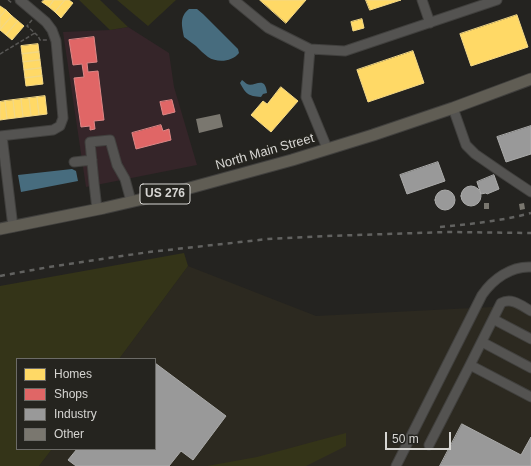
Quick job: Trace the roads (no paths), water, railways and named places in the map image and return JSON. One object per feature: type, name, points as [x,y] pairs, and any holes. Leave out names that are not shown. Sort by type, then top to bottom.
[{"type":"main road","name":"North Main Street","points":[[0,229],[131,202],[186,189],[292,160],[453,108],[531,79]]},
{"type":"street","points":[[234,0],[268,28],[310,49],[345,51],[497,0]]},
{"type":"street","points":[[422,0],[430,23]]},
{"type":"street","points":[[12,227],[1,136],[53,130],[60,126],[64,118],[56,41],[52,30],[46,22],[17,2]]},
{"type":"street","points":[[310,49],[306,97],[327,148]]},
{"type":"street","points":[[453,108],[466,145],[475,154],[531,192]]},
{"type":"street","points":[[98,209],[90,142],[110,140],[117,165],[125,179],[131,202]]},
{"type":"street","points":[[74,162],[92,160]]},
{"type":"street","points":[[396,466],[482,295],[492,283],[501,276],[520,268],[531,267]]},
{"type":"street","points":[[428,445],[501,303],[511,301],[531,311]]},
{"type":"street","points":[[493,319],[531,339]]},
{"type":"street","points":[[482,342],[531,368]]},
{"type":"street","points":[[470,365],[531,397]]},
{"type":"water","points":[[189,9],[197,9],[203,14],[238,49],[239,53],[236,56],[224,61],[212,59],[184,37],[182,18]]},
{"type":"water","points":[[242,80],[246,84],[250,85],[259,83],[264,84],[267,93],[263,94],[261,97],[250,95],[244,90],[240,83]]},
{"type":"water","points":[[72,169],[76,171],[78,181],[21,192],[18,175]]},
{"type":"railway","points":[[440,227],[497,220],[531,213]]},
{"type":"railway","points":[[0,276],[149,252],[268,239],[448,232],[531,233]]}]
